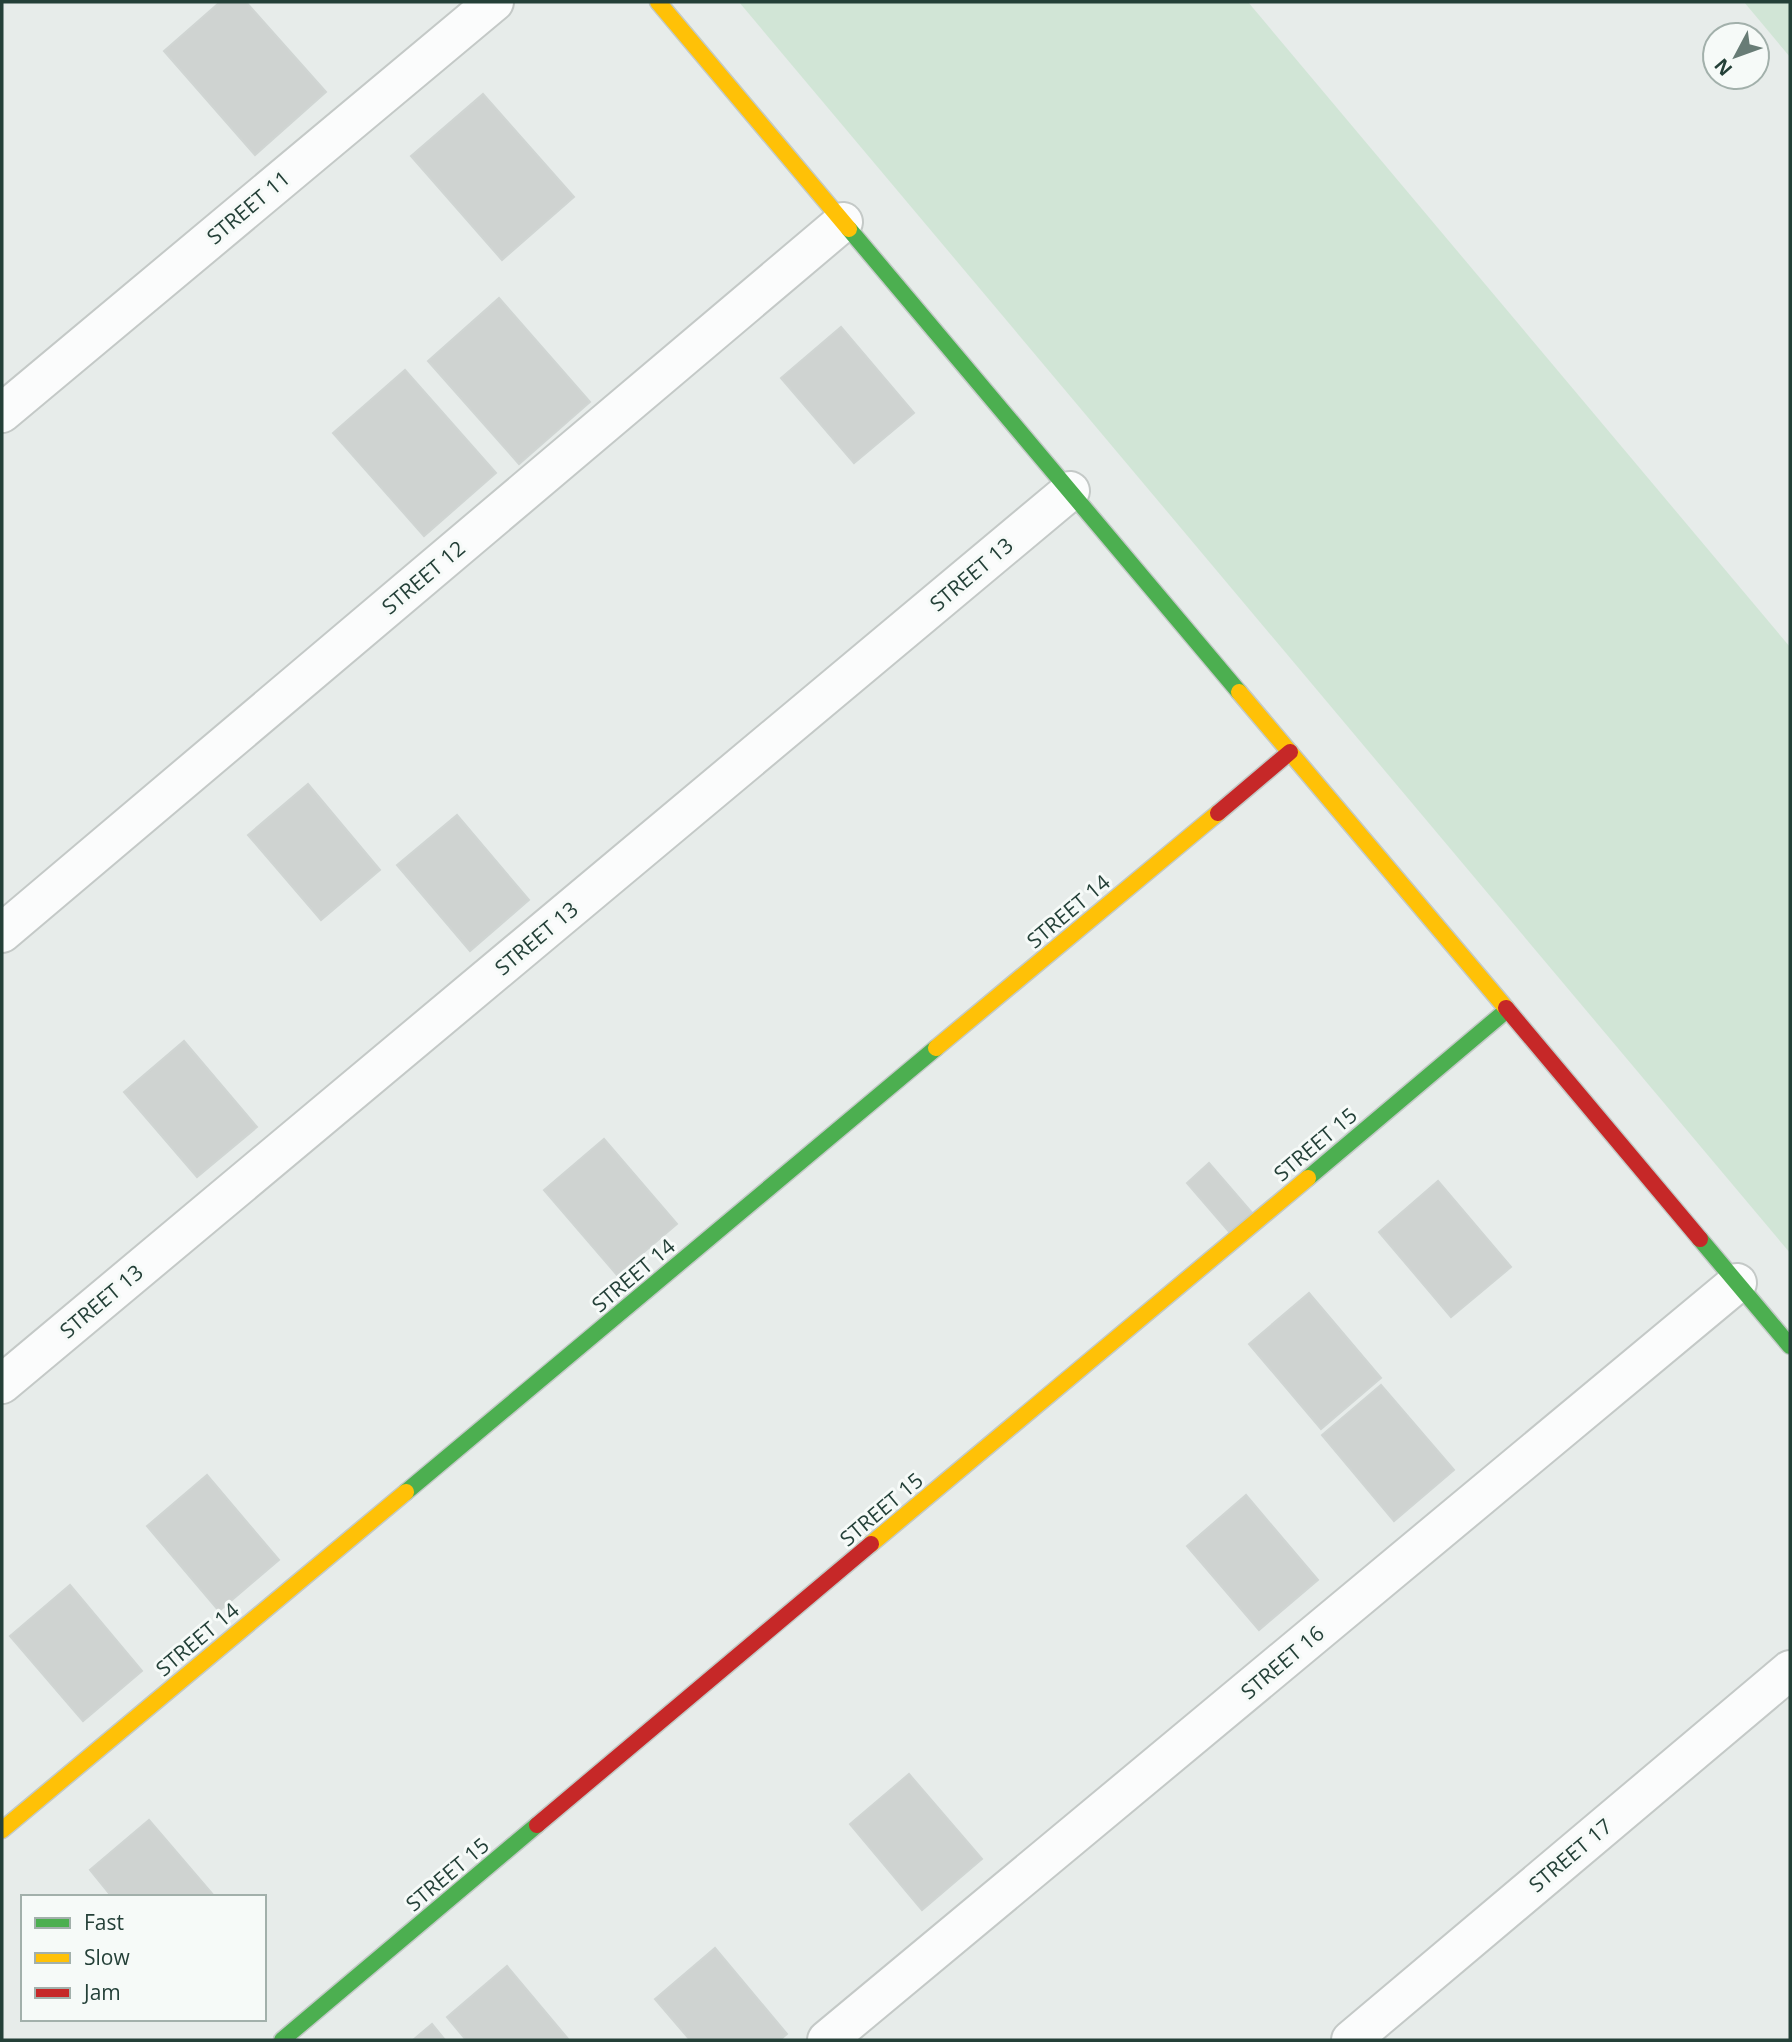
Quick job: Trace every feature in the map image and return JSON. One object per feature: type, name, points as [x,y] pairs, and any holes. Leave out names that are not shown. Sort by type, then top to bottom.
[{"type":"street","name":"STREET 11","points":[[2,413],[494,2]]},
{"type":"street","points":[[658,2],[1790,1346]]},
{"type":"street","name":"STREET 12","points":[[2,933],[843,222]]},
{"type":"street","name":"STREET 13","points":[[2,1384],[1070,491]]},
{"type":"street","name":"STREET 14","points":[[2,1829],[1290,752]]},
{"type":"street","name":"STREET 15","points":[[282,2040],[1507,1010]]},
{"type":"street","name":"STREET 16","points":[[827,2040],[1737,1283]]},
{"type":"street","name":"STREET 17","points":[[1350,2040],[1790,1670]]},
{"type":"green space","points":[[739,2],[1248,2],[1790,647],[1790,1253]]},
{"type":"green space","points":[[1744,2],[1790,2],[1790,57],[1771,34],[1771,21],[1760,21]]},
{"type":"building","points":[[220,2],[246,2],[326,92],[255,155],[164,51]]},
{"type":"building","points":[[483,94],[574,197],[502,260],[411,156]]},
{"type":"building","points":[[499,298],[590,402],[519,464],[428,361]]},
{"type":"building","points":[[841,327],[914,413],[854,463],[781,378]]},
{"type":"building","points":[[405,370],[496,473],[424,536],[333,433]]},
{"type":"building","points":[[308,784],[380,870],[321,920],[248,835]]},
{"type":"building","points":[[457,815],[529,900],[470,951],[397,865]]},
{"type":"building","points":[[184,1041],[257,1127],[197,1177],[124,1092]]},
{"type":"building","points":[[604,1139],[677,1224],[617,1275],[544,1190]]},
{"type":"building","points":[[1209,1163],[1253,1214],[1231,1234],[1187,1183]]},
{"type":"building","points":[[1438,1181],[1511,1267],[1451,1317],[1379,1232]]},
{"type":"building","points":[[1309,1293],[1381,1378],[1321,1429],[1249,1344]]},
{"type":"building","points":[[1381,1385],[1454,1470],[1394,1521],[1322,1435]]},
{"type":"building","points":[[207,1475],[279,1560],[219,1611],[147,1526]]},
{"type":"building","points":[[1246,1495],[1318,1580],[1259,1630],[1187,1546]]},
{"type":"building","points":[[70,1585],[142,1671],[83,1721],[10,1636]]},
{"type":"building","points":[[909,1774],[982,1859],[922,1910],[850,1824]]},
{"type":"building","points":[[149,1820],[213,1895],[110,1895],[90,1870]]},
{"type":"building","points":[[715,1948],[787,2034],[780,2040],[690,2040],[655,1999]]},
{"type":"building","points":[[507,1966],[569,2040],[466,2040],[447,2017]]},
{"type":"building","points":[[432,2024],[445,2040],[413,2040]]},
{"type":"traffic: fast","points":[[849,229],[1239,692]]},
{"type":"traffic: fast","points":[[1308,1178],[1507,1010]]},
{"type":"traffic: fast","points":[[406,1492],[936,1048]]},
{"type":"traffic: fast","points":[[1700,1239],[1790,1346]]},
{"type":"traffic: fast","points":[[282,2040],[537,1825]]},
{"type":"traffic: slow","points":[[658,2],[849,229]]},
{"type":"traffic: slow","points":[[1239,692],[1506,1008]]},
{"type":"traffic: slow","points":[[936,1048],[1218,813]]},
{"type":"traffic: slow","points":[[871,1544],[1308,1178]]},
{"type":"traffic: slow","points":[[2,1830],[406,1492]]},
{"type":"traffic: jam","points":[[1218,813],[1290,752]]},
{"type":"traffic: jam","points":[[1506,1008],[1700,1239]]},
{"type":"traffic: jam","points":[[537,1825],[871,1544]]}]
